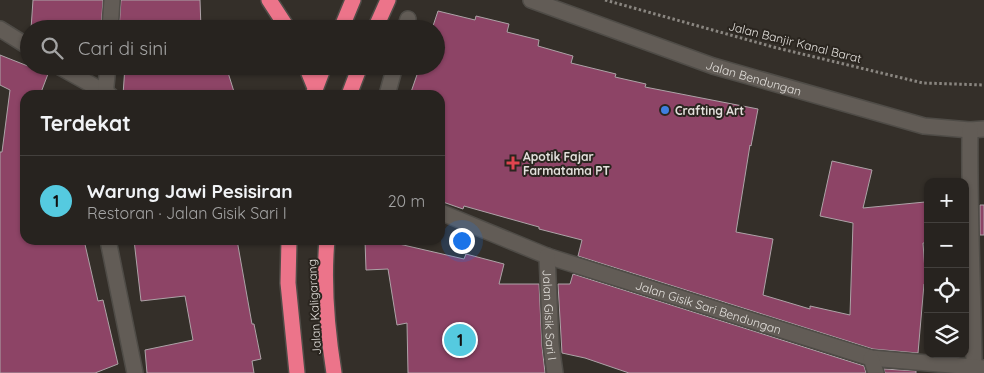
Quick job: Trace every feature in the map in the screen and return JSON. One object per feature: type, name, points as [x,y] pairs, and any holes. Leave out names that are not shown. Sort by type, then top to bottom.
[{"type":"highway","points":[[269,0],[282,20]]},
{"type":"highway","points":[[345,20],[353,0]]},
{"type":"highway","points":[[379,20],[388,0]]},
{"type":"highway","points":[[309,75],[314,90]]},
{"type":"highway","points":[[314,90],[320,75]]},
{"type":"highway","points":[[351,90],[357,75]]},
{"type":"highway","name":"Jalan Kaligarang","points":[[289,245],[288,283],[297,373]]},
{"type":"highway","name":"Jalan Kaligarang","points":[[327,245],[325,269],[329,341],[334,373]]},
{"type":"street","points":[[111,20],[112,0]]},
{"type":"street","name":"Jalan Bendungan","points":[[531,0],[712,66],[924,126],[977,129]]},
{"type":"street","points":[[0,29],[20,41]]},
{"type":"street","points":[[74,75],[100,90]]},
{"type":"street","points":[[107,90],[108,75]]},
{"type":"street","points":[[388,90],[393,75]]},
{"type":"street","points":[[977,129],[969,192],[979,367]]},
{"type":"street","name":"Jalan Gisik Sari Bendungan","points":[[445,214],[547,256],[871,358],[979,367]]},
{"type":"street","points":[[109,245],[135,373]]},
{"type":"street","name":"Jalan Gisik Sari I","points":[[547,256],[551,345],[555,373]]},
{"type":"street","points":[[871,358],[876,373]]},
{"type":"path","name":"Jalan Banjir Kanal Barat","points":[[605,0],[776,48],[923,83],[984,85]]},
{"type":"building","points":[[33,0],[103,0],[102,20],[32,20]]},
{"type":"building","points":[[121,0],[200,0],[201,20],[120,20]]},
{"type":"building","points":[[438,11],[475,20],[476,16],[509,24],[507,32],[539,40],[538,46],[573,56],[571,63],[616,74],[615,77],[646,84],[645,87],[758,109],[750,145],[736,232],[773,239],[763,295],[810,309],[810,306],[850,315],[853,223],[820,216],[832,161],[872,170],[863,208],[924,202],[924,284],[918,353],[873,349],[578,256],[582,240],[464,206],[463,209],[445,203],[445,90],[412,90],[417,75],[445,75],[445,20],[435,20]]},
{"type":"building","points":[[0,55],[20,63],[20,75],[48,75],[42,90],[20,90],[20,245],[85,245],[98,301],[103,300],[118,364],[95,373],[0,373],[0,152],[2,152],[10,90],[0,85]]},
{"type":"building","points":[[124,75],[229,75],[233,90],[123,90]]},
{"type":"building","points":[[980,205],[984,205],[984,235],[980,235]]},
{"type":"building","points":[[135,245],[238,245],[252,324],[254,324],[261,359],[252,361],[254,373],[147,373],[145,350],[193,340],[185,296],[141,301]]},
{"type":"building","points":[[365,245],[403,245],[464,259],[466,254],[504,264],[499,284],[539,284],[545,373],[408,373],[407,323],[397,325],[388,269],[366,270]]},
{"type":"building","points":[[573,274],[864,366],[866,373],[629,373],[585,358],[562,353],[558,284],[570,284]]},
{"type":"building","points":[[884,369],[916,371],[916,373],[885,373]]},
{"type":"place","name":"Crafting Art","points":[[665,110]]},
{"type":"place","name":"Apotik Fajar Farmatama PT","points":[[513,163]]},
{"type":"place","name":"Warung Jawi Pesisiran","points":[[460,340]]}]
